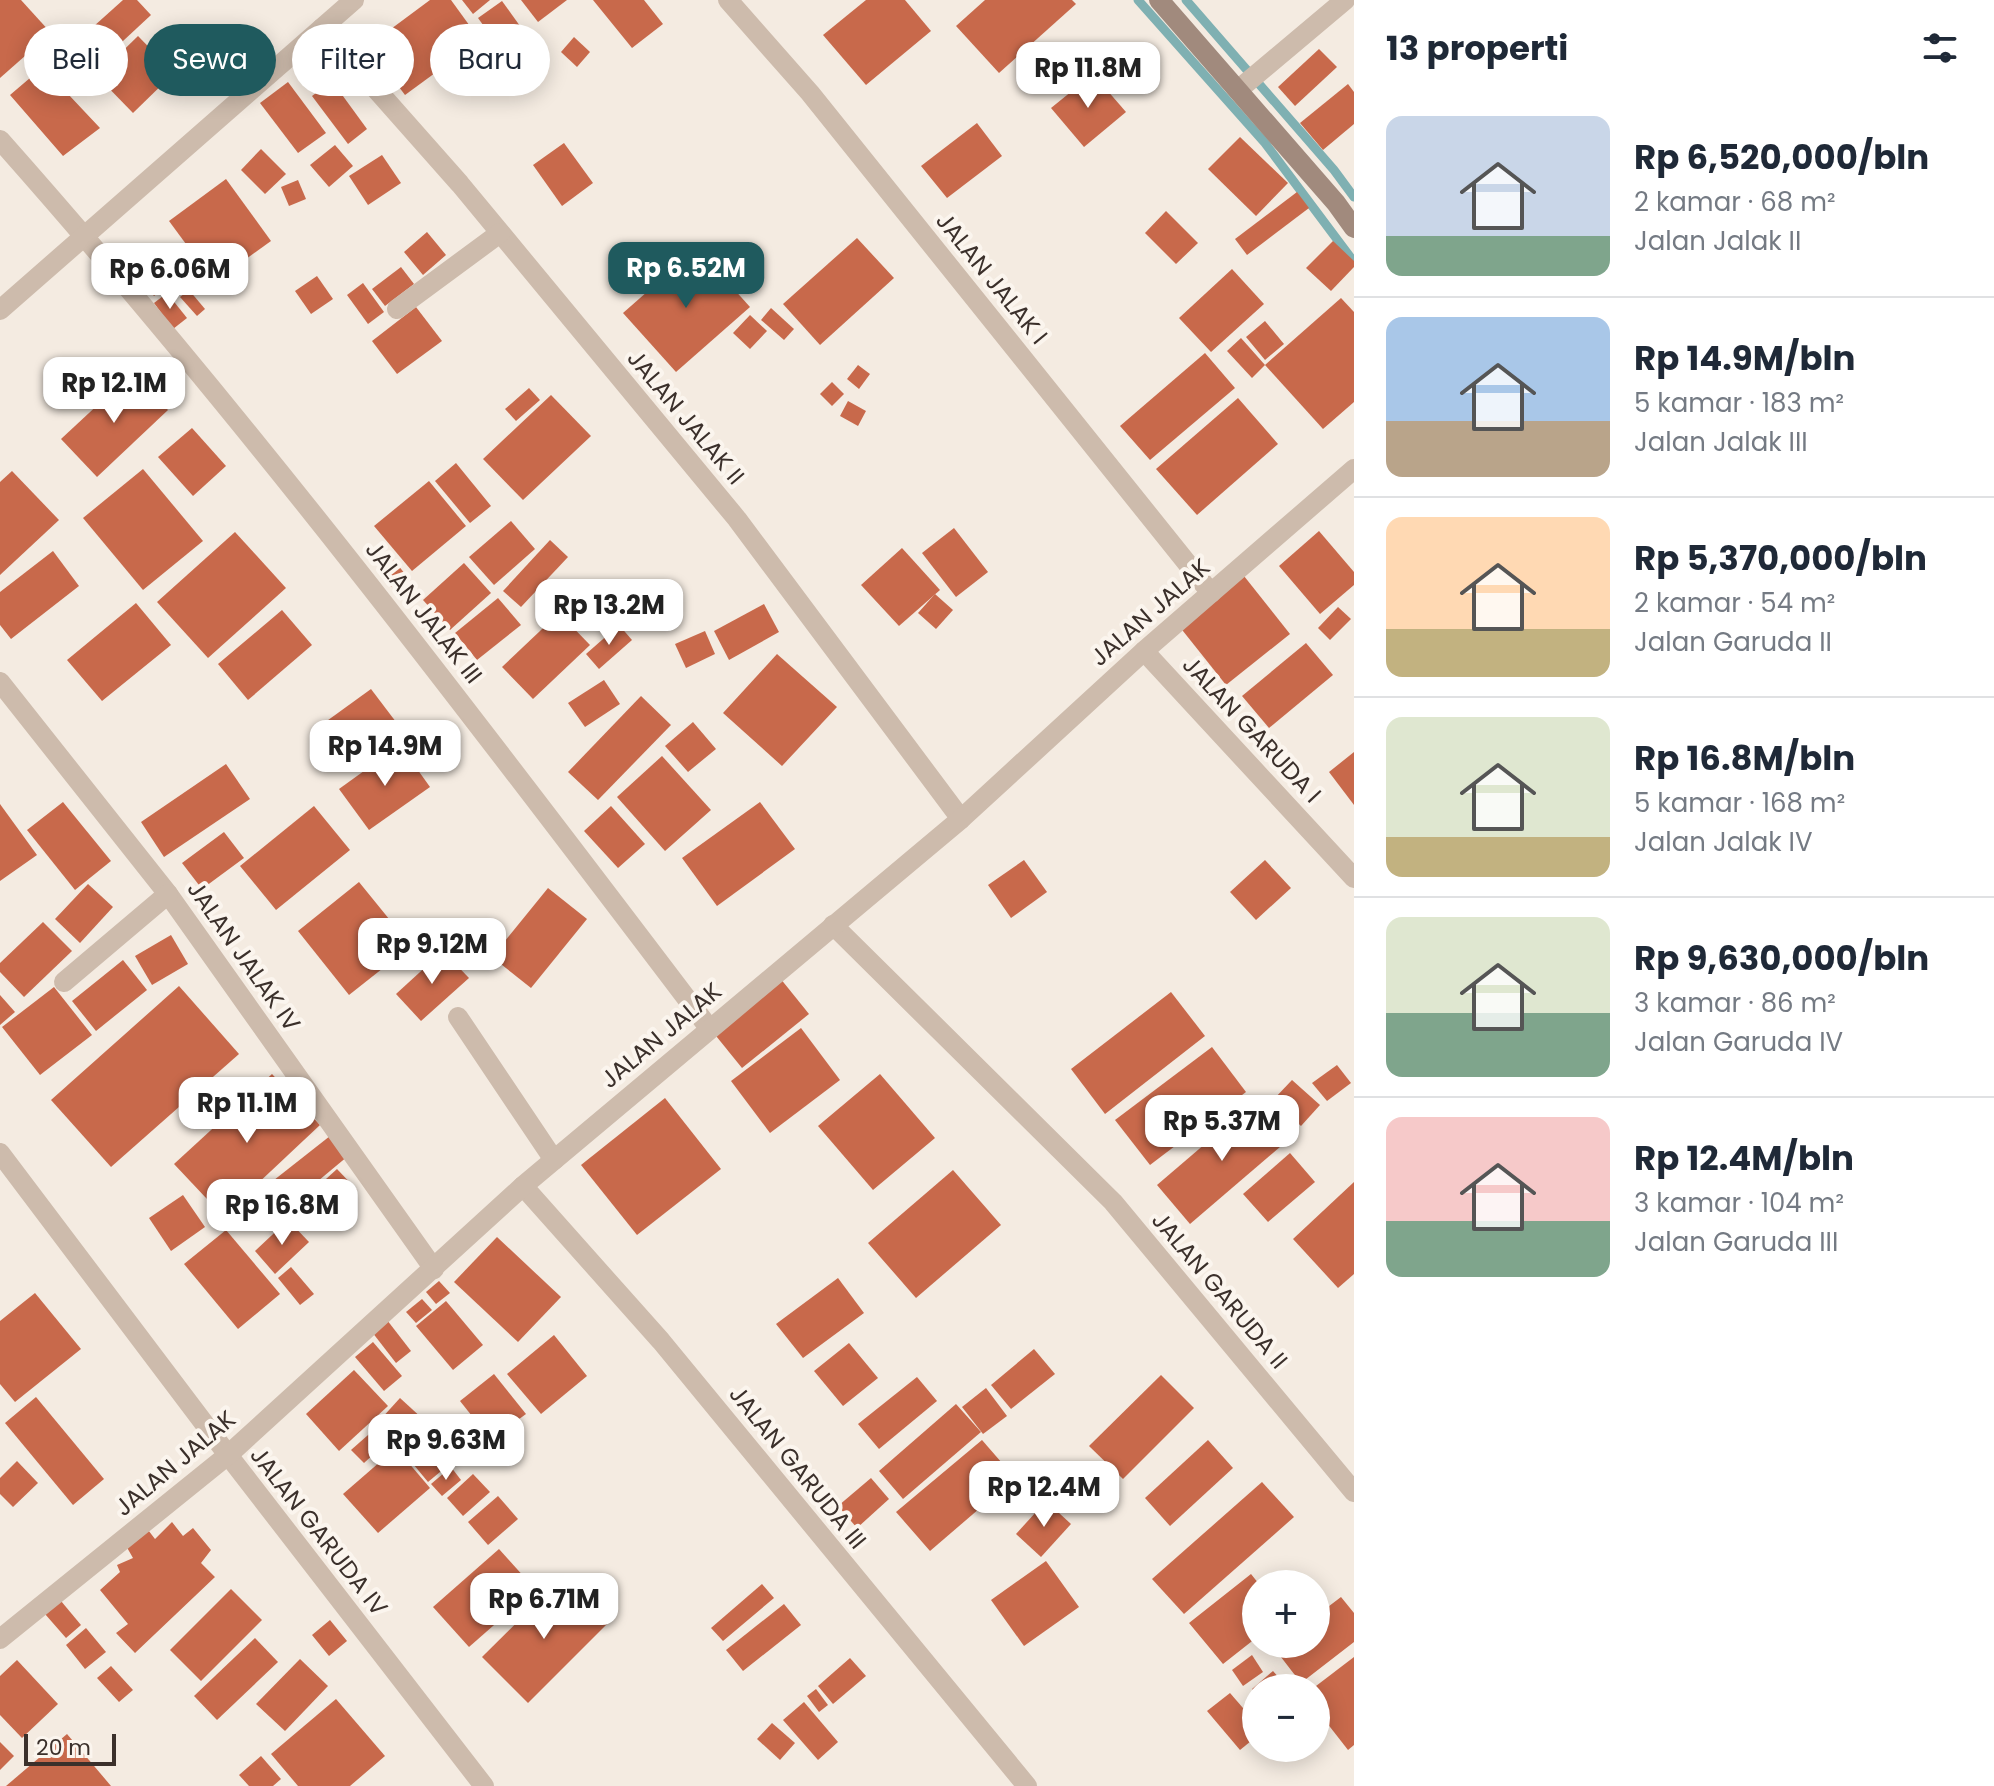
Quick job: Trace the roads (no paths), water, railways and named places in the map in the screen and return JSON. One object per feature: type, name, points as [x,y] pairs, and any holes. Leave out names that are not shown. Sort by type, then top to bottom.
[{"type":"main road","points":[[1159,0],[1336,203],[1354,228]]},
{"type":"street","points":[[327,24],[354,0]]},
{"type":"street","name":"JALAN JALAK I","points":[[728,0],[810,93],[1211,593]]},
{"type":"street","points":[[1238,90],[1345,0]]},
{"type":"street","points":[[0,310],[292,55]]},
{"type":"street","name":"JALAN JALAK II","points":[[381,96],[500,233],[737,519],[961,819]]},
{"type":"street","name":"JALAN JALAK III","points":[[0,140],[86,237],[388,605],[709,1028]]},
{"type":"street","points":[[397,309],[500,233]]},
{"type":"street","name":"JALAN JALAK","points":[[0,1639],[228,1455],[523,1186],[961,819],[1144,651],[1354,469]]},
{"type":"street","name":"JALAN GARUDA I","points":[[1144,651],[1354,878]]},
{"type":"street","name":"JALAN JALAK IV","points":[[0,682],[168,894],[434,1269]]},
{"type":"street","points":[[64,982],[168,894]]},
{"type":"street","name":"JALAN GARUDA II","points":[[833,925],[1113,1202],[1354,1492]]},
{"type":"street","points":[[458,1017],[554,1160]]},
{"type":"street","name":"JALAN GARUDA IV","points":[[0,1153],[484,1786]]},
{"type":"street","name":"JALAN GARUDA III","points":[[523,1186],[661,1341],[1027,1786]]},
{"type":"waterway","points":[[1138,0],[1265,143],[1354,262]]},
{"type":"waterway","points":[[1186,0],[1354,197]]}]
